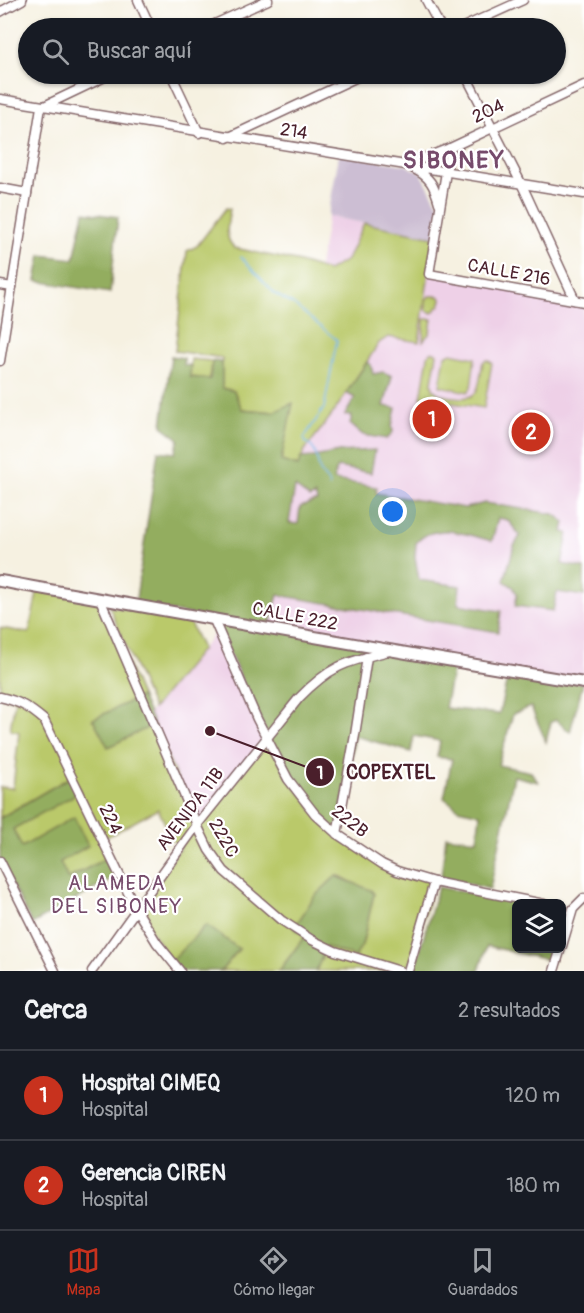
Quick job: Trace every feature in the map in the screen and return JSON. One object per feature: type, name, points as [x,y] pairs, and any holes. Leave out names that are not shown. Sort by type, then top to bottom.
[{"type":"main road","name":"CALLE 222","points":[[0,581],[390,651],[584,683]]},
{"type":"street","points":[[0,12],[22,0]]},
{"type":"street","points":[[138,0],[146,18]]},
{"type":"street","points":[[228,18],[268,0]]},
{"type":"street","points":[[426,0],[436,18]]},
{"type":"street","points":[[483,18],[523,0]]},
{"type":"street","points":[[0,361],[41,107],[90,84]]},
{"type":"street","points":[[176,84],[199,133]]},
{"type":"street","points":[[227,138],[343,84]]},
{"type":"street","points":[[470,84],[494,127],[579,301]]},
{"type":"street","name":"204","points":[[406,165],[450,148],[584,85]]},
{"type":"street","name":"214","points":[[0,99],[227,138],[584,194]]},
{"type":"street","points":[[440,206],[450,148]]},
{"type":"street","points":[[406,165],[429,178],[435,187],[440,206]]},
{"type":"street","points":[[0,188],[27,193]]},
{"type":"street","name":"CALLE 216","points":[[440,206],[429,274],[579,301]]},
{"type":"street","points":[[0,285],[12,287]]},
{"type":"street","name":"222C","points":[[99,599],[197,825],[209,850],[224,871],[281,920],[312,940],[335,951],[400,971]]},
{"type":"street","name":"222B","points":[[213,618],[288,778],[315,814],[337,834],[382,864],[434,882],[523,899]]},
{"type":"street","name":"AVENIDA 11B","points":[[92,971],[197,825],[315,681],[334,668],[390,651]]},
{"type":"street","points":[[337,834],[367,657]]},
{"type":"street","name":"224","points":[[0,697],[26,705],[44,720],[136,909],[157,943],[180,971]]},
{"type":"street","points":[[0,861],[55,971]]},
{"type":"street","points":[[408,971],[434,882]]},
{"type":"street","points":[[566,931],[573,909],[584,898]]},
{"type":"street","points":[[566,908],[573,909]]},
{"type":"street","points":[[554,971],[559,953]]},
{"type":"shaded area","points":[[339,155],[406,165],[421,173],[439,206],[434,237],[328,216]]},
{"type":"shaded area","points":[[328,216],[434,237],[429,274],[584,301],[584,683],[246,624],[300,371]]},
{"type":"shaded area","points":[[218,629],[267,737],[197,825],[149,713]]},
{"type":"green space","points":[[226,208],[230,209],[229,240],[235,248],[296,261],[328,271],[347,260],[364,223],[434,237],[419,342],[388,337],[379,343],[334,412],[305,450],[298,466],[280,461],[274,412],[242,409],[234,391],[222,389],[222,358],[175,351],[187,251],[197,246]]},
{"type":"green space","points":[[84,212],[118,217],[110,293],[36,281],[41,255],[74,259]]},
{"type":"green space","points":[[429,296],[439,296],[442,300],[432,313],[426,310],[426,300]]},
{"type":"green space","points":[[424,319],[432,319],[430,333],[423,341]]},
{"type":"green space","points":[[431,352],[437,354],[433,389],[446,396],[464,398],[475,393],[478,389],[483,362],[487,360],[492,363],[484,408],[421,398],[428,356]]},
{"type":"green space","points":[[451,353],[475,358],[471,388],[468,392],[440,386],[445,356]]},
{"type":"green space","points":[[171,356],[184,358],[184,365],[191,366],[190,377],[210,379],[212,361],[222,362],[222,388],[234,391],[242,409],[274,412],[293,403],[281,461],[298,466],[301,458],[339,452],[375,450],[371,473],[337,467],[334,480],[377,487],[376,493],[465,508],[485,503],[554,514],[565,522],[563,532],[568,533],[562,564],[584,568],[584,596],[557,592],[553,611],[515,606],[517,594],[513,587],[504,581],[514,546],[520,536],[508,520],[498,518],[492,541],[462,533],[442,531],[424,536],[416,543],[415,557],[419,580],[460,586],[458,604],[501,611],[498,632],[278,595],[269,628],[454,662],[445,708],[499,714],[509,671],[583,683],[570,732],[556,720],[551,722],[546,742],[531,707],[513,714],[498,765],[531,772],[538,782],[514,776],[490,889],[441,877],[446,836],[477,840],[480,814],[459,809],[444,798],[452,759],[437,757],[440,741],[414,736],[411,752],[355,736],[337,834],[288,779],[213,618],[135,605],[158,451],[175,453],[179,439],[162,426]],"holes":[[[295,487],[310,498],[315,495],[317,501],[300,507],[298,524],[289,523]]]},
{"type":"green space","points":[[191,359],[212,361],[210,379],[189,377]]},
{"type":"green space","points":[[367,362],[371,365],[373,374],[383,372],[392,376],[384,406],[396,408],[393,432],[387,439],[363,435],[350,424],[352,416],[345,415],[355,398],[346,393]]},
{"type":"green space","points":[[38,588],[100,599],[141,696],[93,720],[154,725],[197,825],[267,737],[315,814],[369,856],[434,882],[408,971],[316,971],[326,947],[362,945],[374,894],[340,876],[336,876],[305,936],[279,971],[221,971],[239,949],[171,961],[136,909],[181,847],[173,841],[158,809],[103,839],[110,856],[68,879],[59,862],[22,847],[13,829],[72,776],[0,818],[0,787],[13,788],[19,732],[10,730],[15,700],[0,697],[0,628],[29,633]]},
{"type":"green space","points":[[109,606],[189,621],[202,649],[153,709]]},
{"type":"green space","points":[[141,696],[154,725],[108,747],[93,719]]},
{"type":"green space","points":[[72,776],[80,792],[13,829],[22,847],[74,817],[88,846],[60,862],[68,879],[110,856],[120,875],[32,924],[0,861],[0,818]]},
{"type":"green space","points":[[336,876],[371,890],[374,894],[362,945],[355,957],[326,947],[316,971],[279,971],[305,936],[294,928],[314,897]]},
{"type":"green space","points":[[438,887],[512,901],[512,952],[487,946],[479,971],[414,971]]},
{"type":"green space","points":[[206,925],[239,949],[221,971],[180,971],[171,961]]},
{"type":"green space","points":[[518,953],[555,953],[553,961]]},
{"type":"waterway","points":[[241,257],[275,294],[294,305],[337,340],[324,408],[304,438],[314,451],[320,471],[329,487]]},
{"type":"place","name":"Hospital CIMEQ","points":[[432,419]]},
{"type":"place","name":"Gerencia CIREN","points":[[531,432]]},
{"type":"place","name":"COPEXTEL","points":[[210,731]]},
{"type":"district","name":"SIBONEY","points":[[454,160]]},
{"type":"district","name":"ALAMEDA DEL SIBONEY","points":[[117,894]]}]
